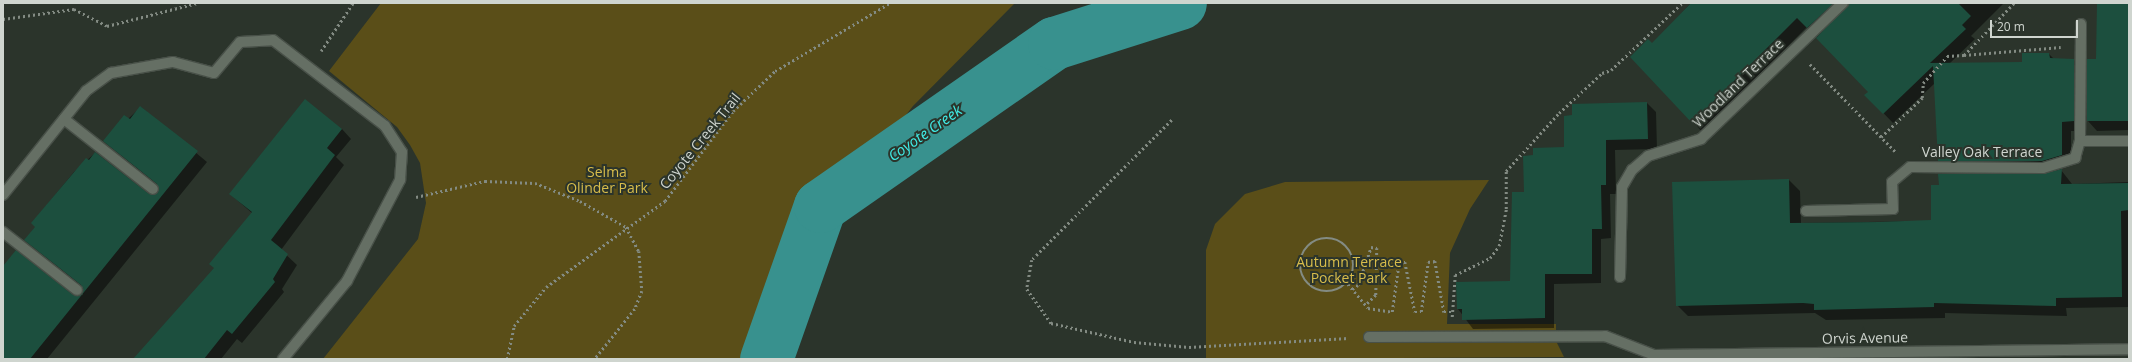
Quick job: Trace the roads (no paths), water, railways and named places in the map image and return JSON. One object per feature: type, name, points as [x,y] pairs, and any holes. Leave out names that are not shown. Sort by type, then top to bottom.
[{"type":"street","name":"Woodland Terrace","points":[[1620,277],[1622,187],[1632,170],[1648,156],[1701,138],[1843,3]]},
{"type":"street","points":[[2081,24],[2080,141],[2129,141]]},
{"type":"street","points":[[3,195],[86,91],[111,73],[173,62],[214,73],[240,42],[272,40],[311,67],[385,126],[402,152],[400,180],[378,217],[347,281],[283,359]]},
{"type":"street","points":[[64,119],[153,189]]},
{"type":"street","name":"Valley Oak Terrace","points":[[1806,211],[1893,209],[1892,182],[1910,167],[2043,168],[2075,158],[2080,141]]},
{"type":"street","points":[[3,232],[77,290]]},
{"type":"street","name":"Orvis Avenue","points":[[1369,337],[1452,338],[1605,336],[1654,355],[2129,348]]},
{"type":"waterway","name":"Coyote Creek","points":[[766,359],[820,206],[1054,43],[1180,3]]},
{"type":"park label","name":"Selma Olinder Park","points":[[607,180]]},
{"type":"park label","name":"Autumn Terrace Pocket Park","points":[[1349,270]]}]
